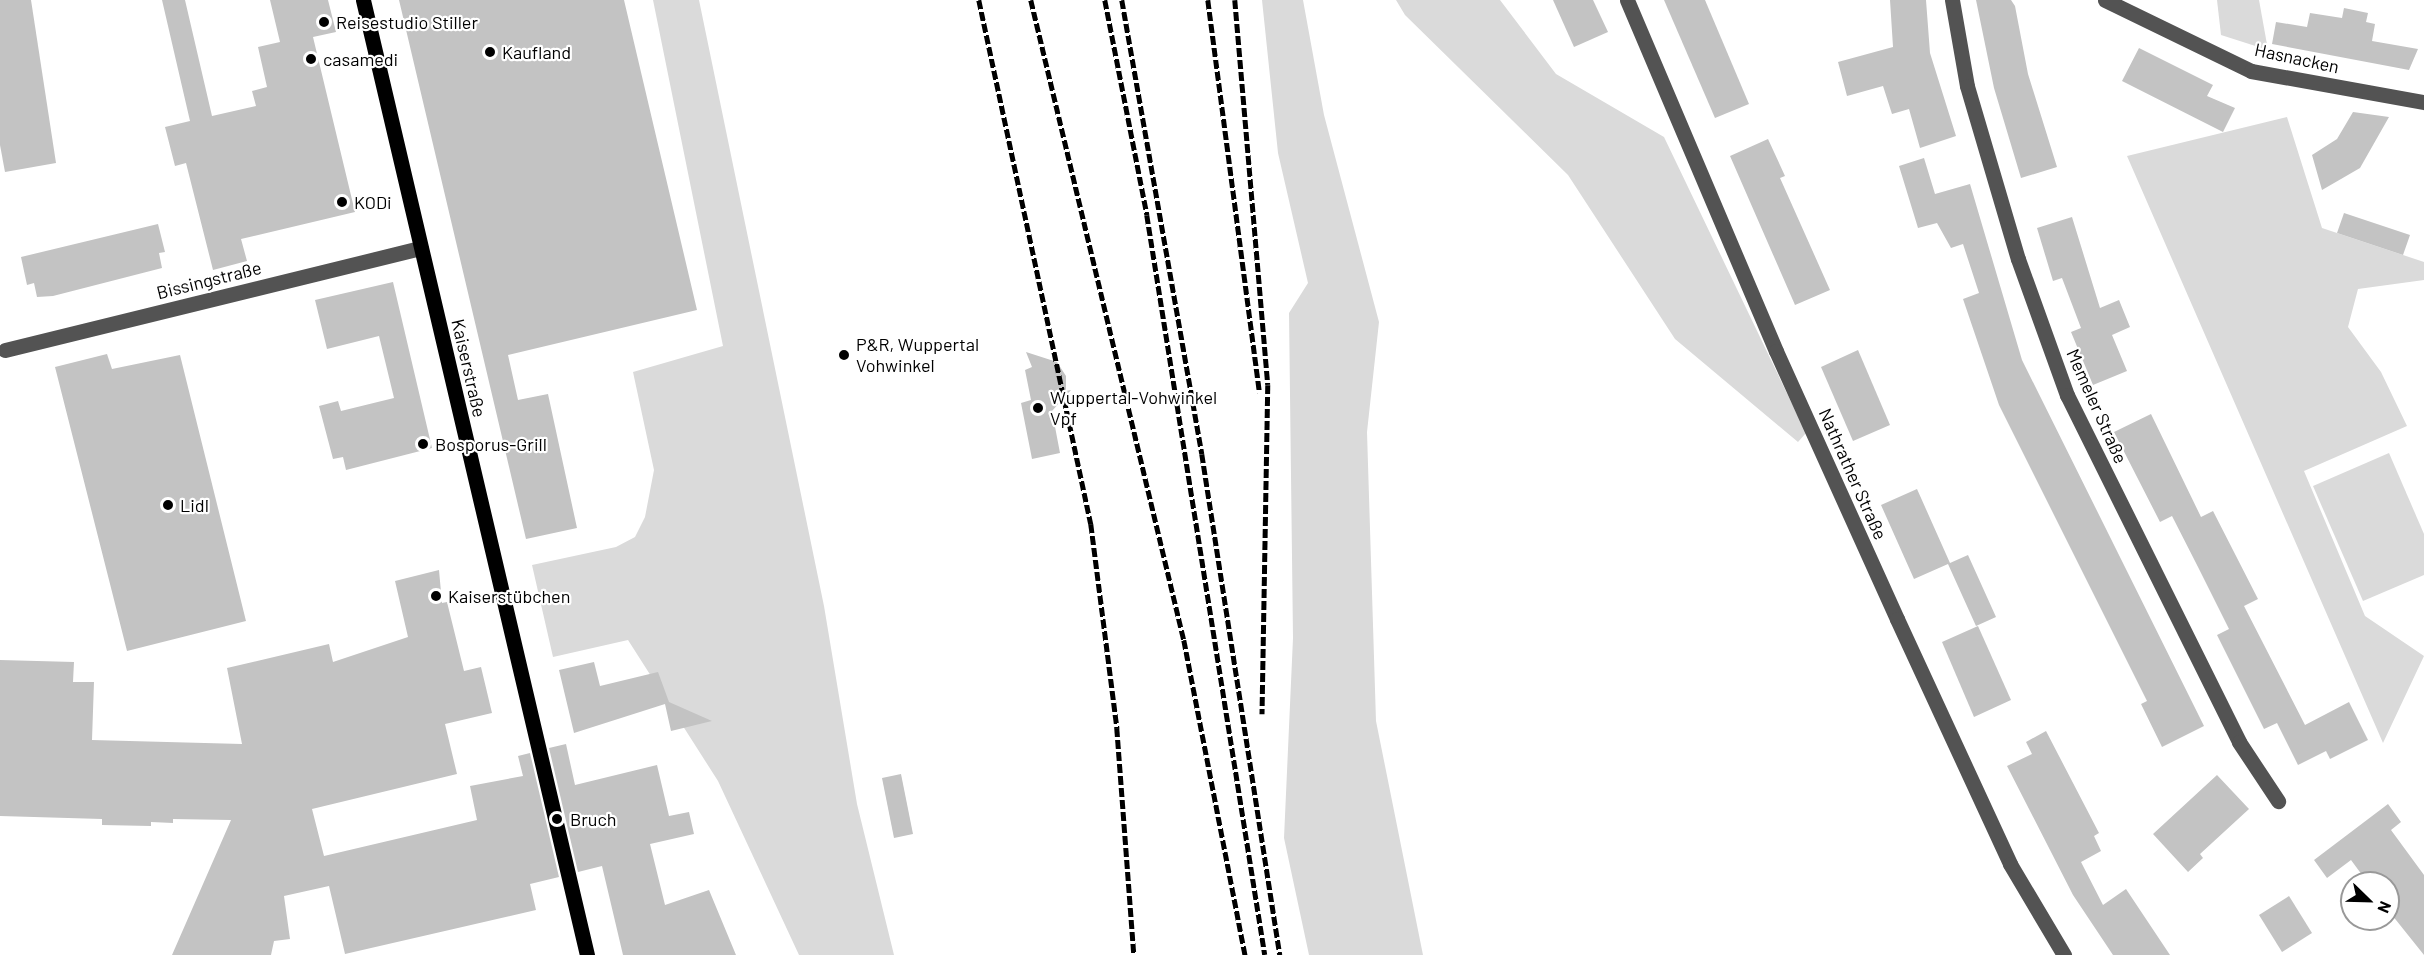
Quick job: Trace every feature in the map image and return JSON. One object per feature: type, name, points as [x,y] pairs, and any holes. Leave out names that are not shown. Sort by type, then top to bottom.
[{"type":"main road","name":"Kaiserstraße","points":[[363,0],[586,955]]},
{"type":"street","name":"Nathrather Straße","points":[[1627,0],[1776,351],[1902,630],[2010,864],[2064,955]]},
{"type":"street","name":"Memeler Straße","points":[[1952,0],[1967,86],[2018,259],[2067,395],[2239,742],[2278,801]]},
{"type":"street","name":"Hasnacken","points":[[2105,0],[2251,70],[2424,102]]},
{"type":"street","name":"Bissingstraße","points":[[2,350],[421,248]]},
{"type":"shaded area","points":[[653,0],[699,0],[824,606],[857,804],[894,955],[799,955],[718,781],[628,640],[553,657],[532,565],[616,547],[635,537],[645,517],[654,470],[633,372],[723,346]]},
{"type":"shaded area","points":[[1262,0],[1303,0],[1324,115],[1379,322],[1367,432],[1376,721],[1423,955],[1309,955],[1284,838],[1293,638],[1289,313],[1308,283],[1278,153]]},
{"type":"shaded area","points":[[1396,0],[1500,0],[1556,74],[1664,137],[1806,433],[1798,442],[1675,339],[1568,175],[1405,15]]},
{"type":"shaded area","points":[[2217,0],[2259,0],[2268,50],[2221,35]]},
{"type":"shaded area","points":[[2287,117],[2322,228],[2424,262],[2424,280],[2358,289],[2348,327],[2381,372],[2407,426],[2304,471],[2365,616],[2424,656],[2383,743],[2127,156]]},
{"type":"shaded area","points":[[2389,453],[2424,534],[2424,575],[2363,601],[2313,486]]},
{"type":"building","points":[[0,0],[31,0],[56,163],[5,172],[0,145]]},
{"type":"building","points":[[162,0],[185,0],[212,116],[256,106],[252,91],[267,87],[258,47],[280,42],[270,0],[328,0],[336,32],[313,37],[355,212],[241,239],[247,261],[213,270],[186,163],[175,166],[165,127],[190,121]]},
{"type":"building","points":[[399,0],[624,0],[697,310],[508,355],[518,400],[548,394],[577,528],[526,539]]},
{"type":"building","points":[[1553,0],[1593,0],[1608,32],[1574,47]]},
{"type":"building","points":[[1664,0],[1705,0],[1749,104],[1715,118]]},
{"type":"building","points":[[1890,0],[1926,0],[1930,53],[1956,136],[1920,148],[1909,109],[1892,114],[1883,86],[1847,96],[1838,62],[1893,47]]},
{"type":"building","points":[[1976,0],[2011,0],[2015,6],[2028,74],[2057,167],[2021,178],[1994,88]]},
{"type":"building","points":[[2344,8],[2368,13],[2366,22],[2375,24],[2372,41],[2418,49],[2409,70],[2272,44],[2276,22],[2307,27],[2310,13],[2342,18]]},
{"type":"building","points":[[2139,48],[2213,85],[2207,96],[2235,108],[2223,132],[2122,81]]},
{"type":"building","points":[[2353,112],[2389,117],[2360,168],[2322,190],[2312,155],[2337,139]]},
{"type":"building","points":[[1768,139],[1785,176],[1780,178],[1830,290],[1795,305],[1730,156]]},
{"type":"building","points":[[1924,158],[1935,194],[1970,184],[2022,360],[2204,726],[2162,747],[2141,704],[2147,701],[1999,405],[1963,299],[1979,293],[1963,244],[1951,248],[1937,223],[1918,228],[1899,166]]},
{"type":"building","points":[[2344,213],[2410,235],[2403,255],[2337,233]]},
{"type":"building","points":[[2072,217],[2100,308],[2119,300],[2130,327],[2112,335],[2127,371],[2093,385],[2071,332],[2081,328],[2062,278],[2053,281],[2037,228]]},
{"type":"building","points":[[158,224],[165,252],[159,253],[162,268],[53,296],[37,297],[34,283],[27,285],[21,257]]},
{"type":"building","points":[[393,282],[432,448],[346,470],[343,457],[333,459],[319,406],[338,401],[341,411],[394,398],[379,336],[327,349],[315,300]]},
{"type":"building","points":[[1858,350],[1890,425],[1853,441],[1821,367]]},
{"type":"building","name":"Wuppertal-Vohwinkel Vpf","points":[[1026,352],[1057,362],[1066,376],[1066,391],[1071,390],[1052,411],[1060,453],[1032,459],[1021,403],[1031,400],[1025,370],[1032,367]]},
{"type":"building","points":[[107,354],[112,369],[180,355],[246,621],[127,651],[55,367]]},
{"type":"building","points":[[2151,414],[2201,517],[2213,511],[2258,599],[2244,606],[2305,725],[2349,702],[2368,740],[2330,759],[2326,751],[2298,765],[2277,723],[2264,729],[2217,635],[2229,629],[2198,567],[2172,516],[2160,522],[2114,432]]},
{"type":"building","points":[[1917,489],[1950,563],[1968,555],[1996,617],[1976,626],[1948,564],[1914,579],[1881,505]]},
{"type":"building","points":[[439,570],[442,603],[447,602],[464,671],[481,667],[492,713],[445,724],[457,774],[312,809],[324,856],[477,820],[470,786],[523,776],[518,756],[530,753],[559,877],[530,884],[536,910],[345,954],[329,886],[284,896],[290,939],[274,941],[271,955],[172,955],[231,820],[173,819],[173,823],[151,822],[151,826],[102,825],[102,819],[0,816],[0,660],[74,662],[73,682],[94,682],[92,740],[242,744],[227,668],[329,644],[333,662],[408,637],[395,581]]},
{"type":"building","points":[[1978,626],[2011,700],[1974,717],[1942,642]]},
{"type":"building","points":[[594,662],[600,686],[658,672],[669,702],[712,721],[671,731],[665,704],[574,733],[559,670]]},
{"type":"building","points":[[2046,731],[2099,833],[2094,836],[2101,851],[2081,862],[2103,905],[2126,889],[2170,955],[2113,955],[2073,895],[2007,766],[2032,754],[2026,742]]},
{"type":"building","points":[[566,744],[575,785],[657,765],[669,816],[689,812],[694,834],[650,844],[665,905],[709,890],[736,955],[623,955],[602,866],[578,872],[549,748]]},
{"type":"building","points":[[901,774],[913,834],[894,838],[882,778]]},
{"type":"building","points":[[2217,775],[2249,809],[2200,854],[2203,858],[2188,872],[2153,834]]},
{"type":"building","points":[[2388,804],[2401,822],[2391,830],[2424,875],[2424,955],[2400,925],[2400,871],[2359,871],[2351,860],[2327,878],[2314,860]]},
{"type":"building","points":[[2289,896],[2312,933],[2282,952],[2259,915]]},
{"type":"railway","points":[[364,0],[591,955]]},
{"type":"railway","points":[[979,0],[1091,524],[1117,728],[1134,955]]},
{"type":"railway","points":[[1031,0],[1184,640],[1245,955]]},
{"type":"railway","points":[[1105,0],[1147,215],[1265,955]]},
{"type":"railway","points":[[1122,0],[1202,454],[1280,955]]},
{"type":"railway","points":[[1208,0],[1260,393]]},
{"type":"railway","points":[[1235,0],[1268,385],[1262,714]]},
{"type":"place","name":"Reisestudio Stiller","points":[[324,22]]},
{"type":"place","name":"Kaufland","points":[[490,52]]},
{"type":"place","name":"casamedi","points":[[311,59]]},
{"type":"place","name":"KODi","points":[[342,202]]},
{"type":"place","name":"P&R, Wuppertal Vohwinkel","points":[[844,355]]},
{"type":"place","name":"Wuppertal-Vohwinkel Vpf","points":[[1038,408]]},
{"type":"place","name":"Bosporus-Grill","points":[[423,444]]},
{"type":"place","name":"Lidl","points":[[168,505]]},
{"type":"place","name":"Kaiserstübchen","points":[[436,596]]},
{"type":"place","name":"Bruch","points":[[557,819]]}]
